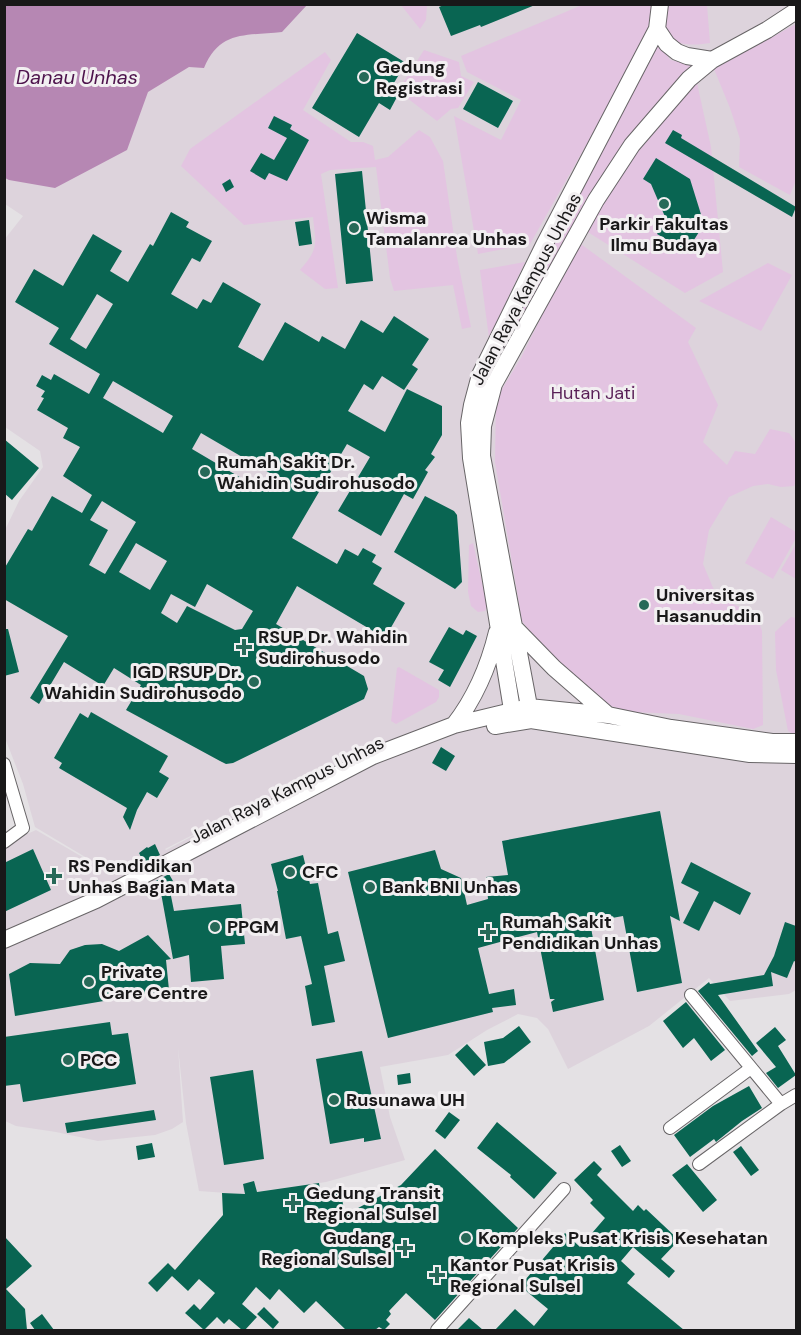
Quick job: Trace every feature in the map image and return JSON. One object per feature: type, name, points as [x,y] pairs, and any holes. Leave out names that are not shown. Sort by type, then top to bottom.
[{"type":"street","points":[[660,4],[657,29],[667,44],[677,52],[690,57],[712,60]]},
{"type":"street","name":"Jalan Raya Kampus Unhas","points":[[522,715],[506,624],[482,456],[483,426],[494,384],[596,200],[638,137],[689,79],[712,60],[796,11]]},
{"type":"street","name":"Jalan Raya Kampus Unhas","points":[[506,624],[471,458],[469,423],[472,405],[480,375],[657,29]]},
{"type":"street","points":[[575,187],[596,200]]},
{"type":"street","points":[[454,725],[468,706],[506,624],[608,715]]},
{"type":"street","name":"Jalan Raya Kampus Unhas","points":[[383,757],[522,715],[796,755]]},
{"type":"street","name":"Jalan Raya Kampus Unhas","points":[[4,951],[383,757],[454,725],[522,715],[608,715],[752,747],[772,742],[796,742]]},
{"type":"street","points":[[4,764],[7,782],[23,828],[4,842]]},
{"type":"street","name":"Jalan Raya Kampus Unhas","points":[[4,940],[84,911]]},
{"type":"street","points":[[692,995],[781,1104]]},
{"type":"street","points":[[670,1128],[751,1068]]},
{"type":"street","points":[[699,1164],[796,1095]]},
{"type":"street","points":[[437,1330],[564,1189]]},
{"type":"shaded area","name":"Universitas Hasanuddin","points":[[5,5],[796,5],[796,990],[789,994],[730,1001],[709,978],[649,1026],[568,1069],[548,1029],[537,1018],[518,1014],[487,1030],[448,1055],[380,1067],[390,1117],[405,1160],[326,1182],[241,1194],[199,1191],[186,1123],[178,1047],[183,1122],[172,1129],[155,1135],[98,1141],[16,1126],[5,1121],[5,844],[36,830],[103,869],[35,827],[23,784],[5,738],[5,530],[19,501],[43,467],[40,451],[5,427],[4,240],[23,216],[5,204]],"holes":[[[285,788],[166,850],[165,849]]]},
{"type":"green space","points":[[401,5],[427,5],[426,20],[420,29]]},
{"type":"green space","points":[[582,5],[658,5],[657,20],[530,244],[478,254],[454,116],[501,140],[521,100],[467,72],[461,56]]},
{"type":"green space","points":[[663,5],[707,5],[710,43],[696,45],[681,43],[668,37],[661,24]]},
{"type":"green space","points":[[796,24],[796,180],[790,195],[739,167],[740,139],[714,69]]},
{"type":"green space","points":[[657,38],[670,60],[695,65],[665,97],[479,393],[516,312]]},
{"type":"green space","points":[[424,50],[459,62],[461,76],[474,82],[458,108],[451,109],[437,121],[398,91]]},
{"type":"green space","points":[[325,52],[331,60],[303,110],[351,142],[363,142],[373,146],[375,160],[388,157],[419,130],[430,137],[443,161],[457,257],[471,327],[462,329],[453,285],[394,291],[390,278],[376,167],[330,170],[321,174],[338,288],[325,289],[300,270],[315,246],[313,217],[244,225],[181,166],[190,149]]},
{"type":"green space","points":[[697,83],[711,147],[723,272],[685,293],[583,229],[656,122]]},
{"type":"green space","name":"Hutan Jati","points":[[578,242],[696,328],[688,342],[718,405],[703,442],[727,465],[735,451],[755,454],[770,429],[789,433],[796,443],[794,486],[781,487],[768,484],[753,486],[729,497],[709,530],[703,564],[714,590],[735,605],[756,614],[762,631],[763,725],[753,729],[679,714],[634,712],[605,705],[548,655],[522,621],[495,462],[496,399],[521,358]]},
{"type":"green space","points":[[525,262],[489,338],[480,270]]},
{"type":"green space","points":[[768,263],[792,275],[761,331],[699,301]]},
{"type":"green space","points":[[771,517],[796,532],[796,538],[773,579],[745,563]]},
{"type":"green space","points":[[473,543],[487,605],[485,611],[478,612],[471,606],[468,592],[469,545]]},
{"type":"green space","points":[[796,544],[796,579],[781,570]]},
{"type":"green space","points":[[791,617],[796,618],[796,736],[788,731],[776,670],[775,632]]},
{"type":"green space","points":[[399,667],[439,690],[439,697],[436,702],[396,724],[391,721],[397,668]]},
{"type":"water","name":"Danau Unhas","points":[[5,4],[307,5],[282,32],[246,35],[226,41],[210,56],[204,68],[189,67],[148,92],[127,150],[55,188],[5,178]]},
{"type":"building","points":[[446,4],[535,5],[481,27],[480,25],[451,36],[439,7]]},
{"type":"building","name":"Gedung Registrasi","points":[[357,33],[406,63],[389,91],[397,97],[390,110],[379,103],[359,137],[312,108]]},
{"type":"building","points":[[478,82],[513,101],[498,128],[463,109]]},
{"type":"building","points":[[274,116],[292,125],[290,129],[309,140],[287,181],[269,173],[265,180],[250,171],[261,153],[274,160],[287,138],[268,128]]},
{"type":"building","points":[[673,130],[682,135],[681,138],[796,207],[792,217],[665,143]]},
{"type":"building","name":"Parkir Fakultas Ilmu Budaya","points":[[656,158],[690,179],[704,224],[687,251],[657,234],[666,219],[651,184],[643,179]]},
{"type":"building","name":"Wisma Tamalanrea Unhas","points":[[362,171],[373,281],[346,284],[335,174]]},
{"type":"building","points":[[230,179],[234,187],[226,192],[222,184]]},
{"type":"building","points":[[171,212],[189,222],[186,227],[212,241],[200,262],[192,258],[171,294],[197,309],[203,299],[211,303],[223,282],[261,304],[238,347],[263,361],[285,322],[319,342],[322,336],[345,349],[361,320],[383,333],[394,316],[429,339],[412,365],[418,369],[404,390],[382,376],[373,390],[364,384],[348,411],[385,432],[407,389],[442,406],[442,435],[431,454],[435,457],[425,470],[428,472],[413,499],[404,494],[381,536],[338,511],[370,457],[347,444],[292,538],[337,564],[345,549],[358,556],[363,548],[376,555],[372,562],[382,568],[373,584],[405,603],[385,638],[297,586],[276,624],[364,676],[368,689],[364,699],[233,763],[226,764],[126,710],[141,685],[114,668],[103,686],[64,662],[39,704],[30,698],[68,636],[4,599],[4,569],[28,529],[32,531],[52,496],[82,513],[92,495],[63,476],[80,447],[63,438],[68,428],[37,410],[45,391],[36,386],[42,375],[51,380],[54,374],[89,394],[100,374],[49,344],[59,328],[15,302],[34,269],[63,286],[93,234],[122,251],[110,271],[128,282],[150,244],[153,246]],"holes":[[[97,294],[113,304],[86,349],[70,339]],[[113,381],[173,416],[163,433],[103,398]],[[201,433],[275,476],[265,492],[192,449]],[[102,501],[136,522],[105,574],[89,565],[108,530],[90,520]],[[136,543],[167,561],[150,590],[119,572]],[[207,584],[253,611],[242,629],[235,630],[187,606],[177,623],[161,613],[171,594],[195,607]]]},
{"type":"building","points":[[309,220],[312,244],[299,246],[295,222]]},
{"type":"building","points":[[4,439],[39,468],[12,500],[4,493]]},
{"type":"building","points":[[425,496],[454,511],[457,515],[462,582],[455,589],[394,552]]},
{"type":"building","points":[[449,627],[463,635],[466,630],[477,636],[450,687],[438,680],[444,670],[429,662]]},
{"type":"building","points":[[4,629],[8,629],[19,672],[4,676]]},
{"type":"building","points":[[91,712],[168,756],[159,772],[169,778],[157,798],[147,792],[130,830],[123,817],[127,808],[59,768],[62,763],[54,758],[80,713],[88,718]]},
{"type":"building","points":[[441,747],[455,756],[446,771],[432,763]]},
{"type":"building","points":[[660,811],[680,921],[670,916],[682,983],[637,992],[623,916],[590,922],[604,1000],[553,1012],[551,1002],[555,999],[550,999],[537,932],[478,948],[489,994],[514,989],[516,1005],[492,1008],[493,1012],[388,1038],[348,872],[435,850],[441,869],[461,878],[467,905],[488,899],[486,877],[508,875],[502,841]]},
{"type":"building","points":[[155,844],[160,855],[144,863],[139,853]]},
{"type":"building","points":[[33,849],[51,890],[4,912],[4,863]]},
{"type":"building","points":[[303,855],[310,884],[318,883],[328,934],[338,931],[345,961],[324,966],[335,1022],[312,1026],[305,986],[312,984],[301,936],[286,939],[271,864]]},
{"type":"building","points":[[691,862],[751,893],[740,915],[714,901],[699,931],[683,923],[699,892],[681,883]]},
{"type":"building","points":[[169,874],[173,881],[167,885],[169,889],[157,889],[154,882]]},
{"type":"building","name":"PPGM","points":[[170,891],[174,911],[241,904],[245,944],[221,946],[224,979],[191,982],[189,955],[173,959],[161,893]]},
{"type":"building","points":[[785,922],[796,926],[796,962],[794,961],[787,978],[771,972],[773,986],[718,995],[758,1051],[752,1056],[698,991],[709,982],[710,984],[764,975],[774,956]]},
{"type":"building","name":"Private Care Centre","points":[[148,935],[171,959],[166,960],[169,990],[15,1016],[9,974],[30,963],[60,964],[70,950],[85,945],[102,944],[119,951]]},
{"type":"building","points":[[686,1002],[725,1050],[711,1061],[694,1038],[683,1048],[663,1021]]},
{"type":"building","name":"PCC","points":[[110,1022],[112,1035],[128,1033],[136,1084],[23,1102],[20,1084],[4,1086],[4,1037]]},
{"type":"building","points":[[519,1026],[531,1042],[504,1063],[488,1066],[484,1042],[503,1038]]},
{"type":"building","points":[[775,1027],[786,1040],[778,1046],[796,1075],[778,1088],[766,1073],[776,1067],[756,1043]]},
{"type":"building","points":[[467,1044],[486,1065],[474,1076],[455,1055]]},
{"type":"building","points":[[362,1051],[381,1139],[364,1142],[364,1138],[330,1144],[316,1059]]},
{"type":"building","points":[[253,1070],[264,1159],[224,1165],[210,1077]]},
{"type":"building","points":[[410,1073],[411,1083],[398,1085],[397,1075]]},
{"type":"building","points":[[749,1086],[762,1108],[716,1142],[714,1139],[690,1157],[674,1135],[713,1106]]},
{"type":"building","points":[[154,1110],[156,1120],[67,1133],[65,1123]]},
{"type":"building","points":[[449,1112],[460,1120],[445,1139],[435,1131]]},
{"type":"building","points":[[497,1122],[557,1173],[534,1199],[510,1177],[511,1175],[477,1148]]},
{"type":"building","points":[[152,1143],[155,1157],[138,1160],[136,1146]]},
{"type":"building","points":[[620,1145],[631,1161],[622,1167],[611,1151]]},
{"type":"building","points":[[741,1146],[759,1170],[751,1176],[733,1152]]},
{"type":"building","points":[[435,1149],[518,1228],[435,1320],[406,1293],[389,1311],[391,1314],[386,1320],[390,1324],[384,1330],[379,1327],[375,1330],[346,1330],[316,1301],[304,1313],[279,1289],[270,1300],[256,1287],[242,1304],[257,1317],[245,1330],[229,1319],[224,1324],[217,1317],[204,1330],[185,1313],[194,1304],[200,1310],[215,1293],[199,1279],[188,1291],[172,1276],[157,1292],[148,1283],[168,1263],[175,1270],[223,1215],[222,1193],[245,1194],[243,1184],[254,1181],[257,1192],[319,1183],[321,1196],[341,1193],[345,1215],[401,1185]]},
{"type":"building","points":[[594,1161],[602,1169],[597,1175],[633,1211],[638,1205],[644,1211],[646,1209],[679,1240],[661,1259],[675,1271],[669,1278],[633,1247],[621,1261],[635,1274],[627,1283],[684,1330],[495,1330],[515,1309],[534,1326],[548,1309],[520,1286],[565,1233],[580,1247],[605,1218],[590,1203],[593,1200],[574,1180]]},
{"type":"building","points":[[687,1164],[717,1200],[703,1212],[672,1175]]},
{"type":"building","points":[[4,1236],[32,1266],[6,1289],[25,1309],[27,1330],[4,1330]]},
{"type":"building","points":[[264,1307],[279,1322],[273,1329],[257,1314]]},
{"type":"building","points":[[42,1314],[54,1330],[35,1330],[30,1323]]},
{"type":"building","points":[[469,1318],[483,1330],[457,1330]]},
{"type":"place","name":"Gedung Registrasi","points":[[364,77]]},
{"type":"place","name":"Parkir Fakultas Ilmu Budaya","points":[[664,204]]},
{"type":"place","name":"Wisma Tamalanrea Unhas","points":[[354,228]]},
{"type":"place","name":"Rumah Sakit Dr. Wahidin Sudirohusodo","points":[[205,472]]},
{"type":"place","name":"Universitas Hasanuddin","points":[[644,605]]},
{"type":"place","name":"RSUP Dr. Wahidin Sudirohusodo","points":[[244,647]]},
{"type":"place","name":"IGD RSUP Dr. Wahidin Sudirohusodo","points":[[254,682]]},
{"type":"place","name":"CFC","points":[[290,872]]},
{"type":"place","name":"RS Pendidikan Unhas Bagian Mata","points":[[54,876]]},
{"type":"place","name":"Bank BNI Unhas","points":[[370,887]]},
{"type":"place","name":"PPGM","points":[[215,927]]},
{"type":"place","name":"Rumah Sakit Pendidikan Unhas","points":[[488,932]]},
{"type":"place","name":"Private Care Centre","points":[[89,982]]},
{"type":"place","name":"PCC","points":[[68,1060]]},
{"type":"place","name":"Rusunawa UH","points":[[334,1100]]},
{"type":"place","name":"Gedung Transit Regional Sulsel","points":[[293,1203]]},
{"type":"place","name":"Kompleks Pusat Krisis Kesehatan","points":[[466,1238]]},
{"type":"place","name":"Gudang Regional Sulsel","points":[[405,1248]]},
{"type":"place","name":"Kantor Pusat Krisis Regional Sulsel","points":[[437,1275]]}]
